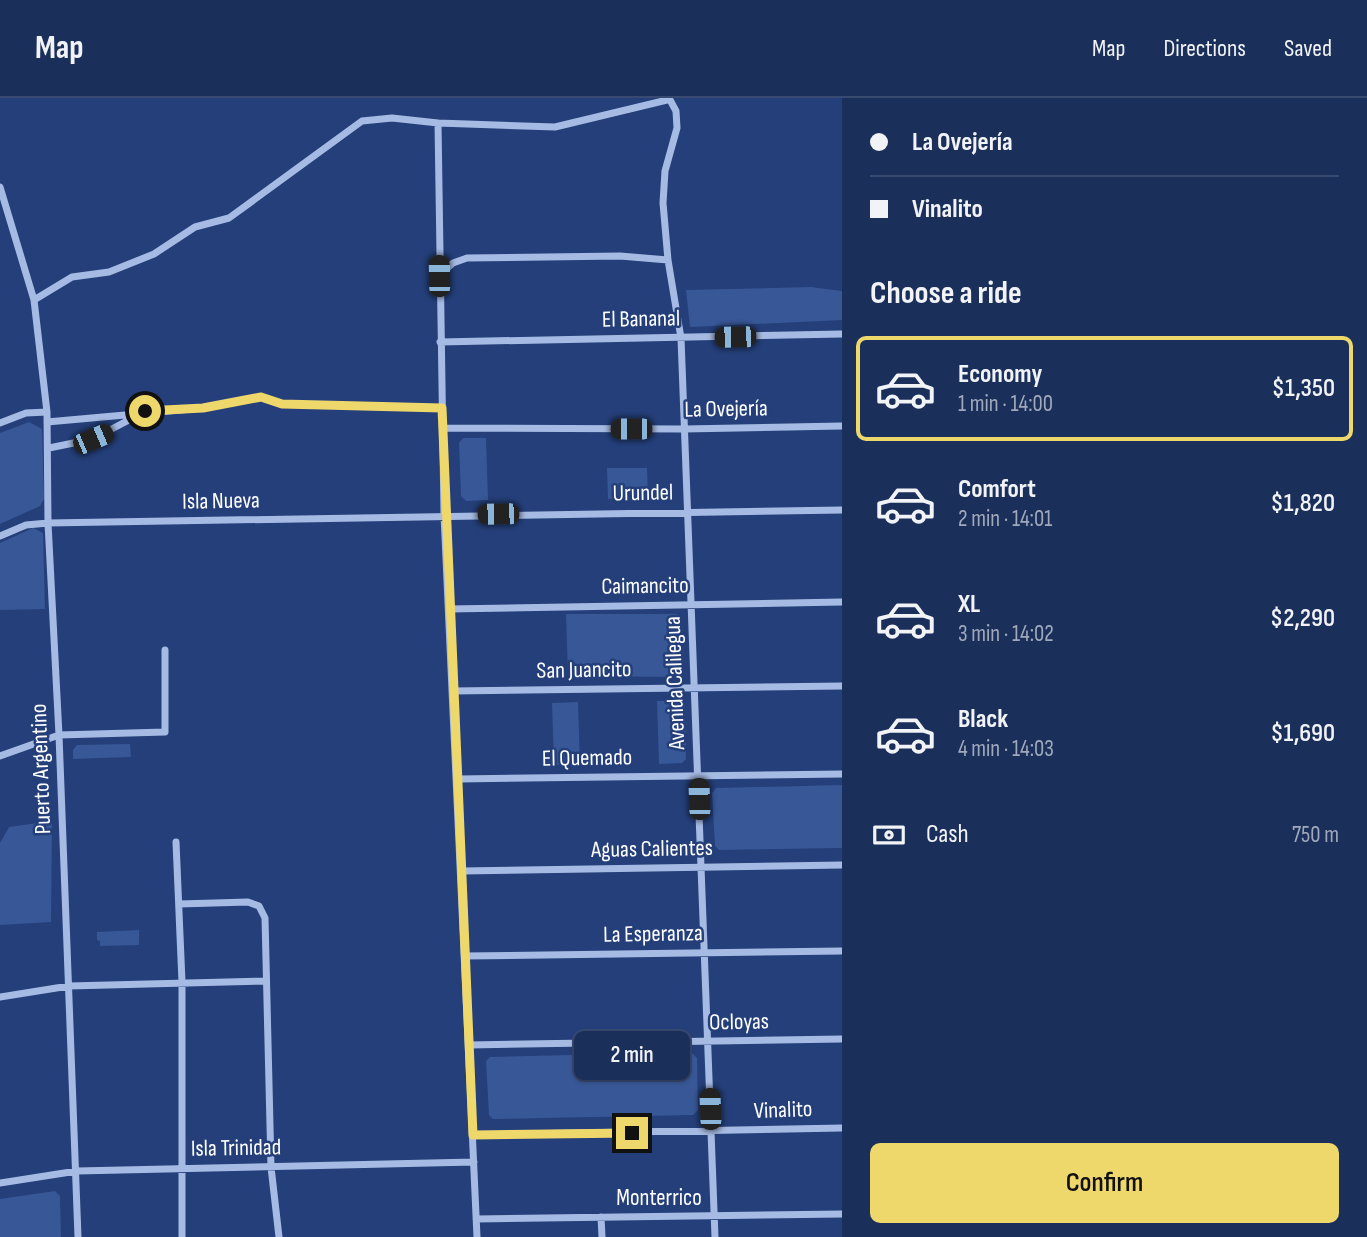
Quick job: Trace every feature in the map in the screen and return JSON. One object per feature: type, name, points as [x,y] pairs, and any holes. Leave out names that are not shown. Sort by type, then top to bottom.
[{"type":"street","points":[[34,300],[72,277],[109,272],[154,254],[195,227],[229,218],[362,121],[392,118],[438,123],[555,127],[668,99]]},
{"type":"street","name":"Avenida Calilegua","points":[[668,99],[676,111],[677,128],[665,171],[668,260],[681,338],[715,1237]]},
{"type":"street","points":[[438,123],[444,515],[477,1237]]},
{"type":"street","name":"Puerto Argentino","points":[[0,187],[34,300],[47,412],[48,523],[60,735],[78,1237]]},
{"type":"street","points":[[439,276],[453,263],[467,258],[620,256],[668,260]]},
{"type":"street","name":"El Bananal","points":[[440,342],[842,334]]},
{"type":"street","points":[[47,422],[145,411],[203,408],[261,397],[282,404],[442,408]]},
{"type":"street","points":[[49,448],[93,439],[145,411]]},
{"type":"street","points":[[0,423],[26,414],[47,412]]},
{"type":"street","name":"La Ovejería","points":[[443,428],[684,429],[842,426]]},
{"type":"street","name":"Urundel","points":[[444,515],[842,510]]},
{"type":"street","name":"Isla Nueva","points":[[0,536],[26,525],[48,523],[444,515]]},
{"type":"street","name":"Caimancito","points":[[449,609],[842,602]]},
{"type":"street","points":[[0,756],[60,735],[165,732],[165,650]]},
{"type":"street","name":"San Juancito","points":[[453,691],[842,686]]},
{"type":"street","name":"El Quemado","points":[[458,779],[842,774]]},
{"type":"street","points":[[176,842],[182,982],[183,1237]]},
{"type":"street","name":"Aguas Calientes","points":[[462,871],[842,864]]},
{"type":"street","points":[[179,904],[248,902],[259,906],[265,918],[271,1167],[279,1237]]},
{"type":"street","name":"La Esperanza","points":[[465,956],[842,951]]},
{"type":"street","points":[[0,997],[69,986],[266,981]]},
{"type":"street","name":"Ocloyas","points":[[469,1045],[842,1039]]},
{"type":"street","name":"Vinalito","points":[[473,1135],[842,1128]]},
{"type":"street","name":"Isla Trinidad","points":[[0,1183],[76,1171],[474,1162]]},
{"type":"street","name":"Monterrico","points":[[476,1219],[842,1214]]},
{"type":"street","points":[[601,1217],[602,1237]]},
{"type":"shaded area","points":[[811,287],[842,291],[842,320],[690,327],[686,290]]},
{"type":"shaded area","points":[[29,422],[42,429],[44,499],[40,506],[0,524],[0,433]]},
{"type":"shaded area","points":[[463,438],[486,438],[488,500],[466,501],[461,496],[459,443]]},
{"type":"shaded area","points":[[607,468],[647,468],[648,498],[608,499]]},
{"type":"shaded area","points":[[33,528],[43,533],[45,609],[0,610],[0,543]]},
{"type":"shaded area","points":[[566,614],[677,614],[682,620],[684,672],[679,677],[568,676]]},
{"type":"shaded area","points":[[657,701],[680,701],[685,706],[686,759],[682,763],[659,764]]},
{"type":"shaded area","points":[[578,702],[580,765],[554,765],[552,703]]},
{"type":"shaded area","points":[[130,744],[131,757],[73,759],[73,750],[77,745]]},
{"type":"shaded area","points":[[842,785],[842,848],[719,850],[715,846],[712,793],[716,788]]},
{"type":"shaded area","points":[[52,821],[51,922],[0,925],[0,843],[9,827]]},
{"type":"shaded area","points":[[139,930],[139,945],[100,946],[100,941],[97,940],[97,932]]},
{"type":"shaded area","points":[[691,1052],[697,1058],[698,1110],[693,1115],[493,1119],[489,1115],[486,1061],[490,1057]]},
{"type":"shaded area","points":[[55,1191],[60,1196],[61,1237],[0,1237],[0,1199]]},
{"type":"route","points":[[145,411],[203,408],[261,397],[282,404],[442,408],[444,515],[473,1135],[632,1133]]}]
